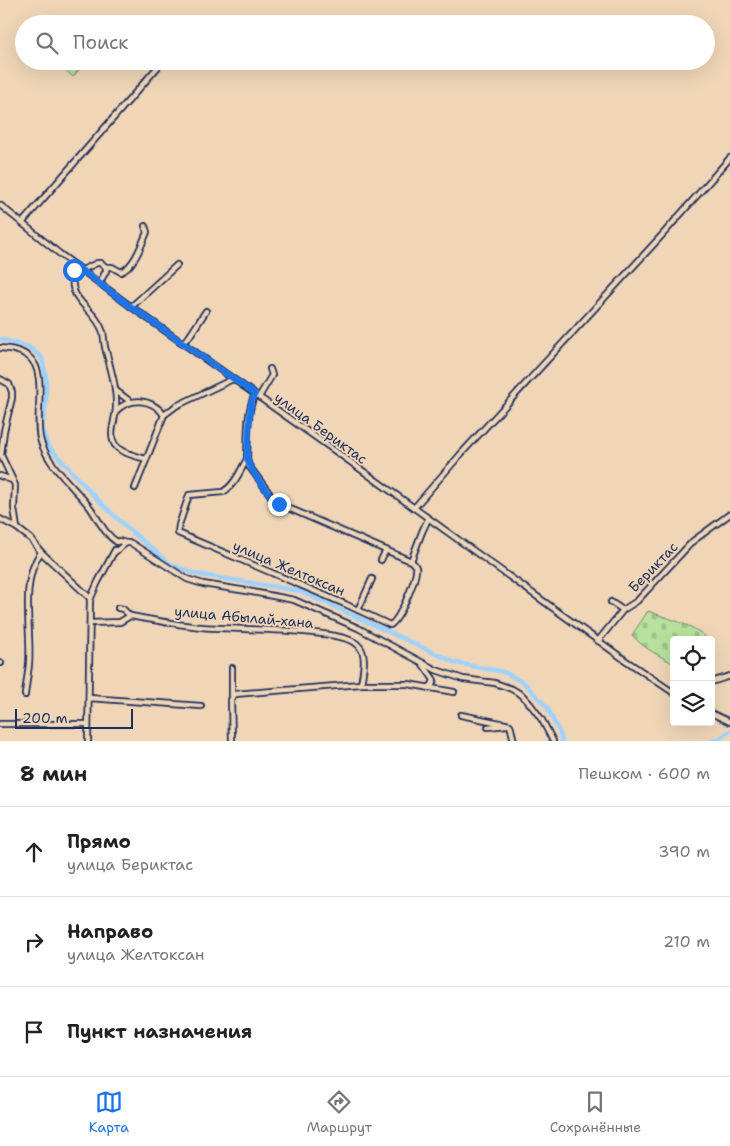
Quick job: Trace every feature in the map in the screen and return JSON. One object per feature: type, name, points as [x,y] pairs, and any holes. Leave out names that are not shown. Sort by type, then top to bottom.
[{"type":"street","points":[[22,223],[154,70]]},
{"type":"street","points":[[414,508],[730,158]]},
{"type":"street","name":"улица Бериктас","points":[[0,205],[99,284],[670,691]]},
{"type":"street","points":[[82,270],[97,263],[101,263],[106,267],[112,267],[121,272],[128,268],[145,239],[147,232],[145,226]]},
{"type":"street","points":[[131,307],[177,265]]},
{"type":"street","points":[[76,266],[72,276],[73,291],[98,321],[115,390],[116,411],[112,434],[113,442],[120,450],[146,459]]},
{"type":"street","points":[[99,284],[106,271],[106,267]]},
{"type":"street","points":[[182,343],[189,337],[206,311]]},
{"type":"street","points":[[0,348],[29,356],[36,367],[39,388],[39,434],[42,446],[53,465],[88,506],[108,534],[117,542],[131,543],[187,580],[272,595],[304,604],[358,628],[436,670],[463,679],[512,689],[522,695],[531,705],[542,720],[553,741]]},
{"type":"street","points":[[270,369],[272,375],[251,402],[247,459],[249,466],[279,504],[411,560],[428,519]]},
{"type":"street","points":[[0,379],[9,384],[12,392],[2,430],[2,455],[15,484],[14,508],[17,528]]},
{"type":"street","points":[[135,488],[164,415],[176,406],[233,379]]},
{"type":"street","points":[[115,390],[131,402]]},
{"type":"street","points":[[116,411],[121,406],[131,402],[148,403],[156,406],[164,415]]},
{"type":"street","name":"улица Желтоксан","points":[[247,459],[231,486],[223,492],[188,495],[178,534],[390,625],[394,623],[406,598],[416,570],[416,565],[411,560]]},
{"type":"street","points":[[0,476],[12,480]]},
{"type":"street","name":"Бериктас","points":[[598,641],[624,610],[637,601],[693,541],[730,514]]},
{"type":"street","points":[[0,519],[17,528],[31,539],[41,552],[79,587],[90,600]]},
{"type":"street","points":[[88,741],[90,600],[115,552],[117,542]]},
{"type":"street","points":[[115,552],[126,543]]},
{"type":"street","points":[[381,560],[386,550]]},
{"type":"street","points":[[24,695],[29,665],[28,620],[30,578],[33,565],[41,552]]},
{"type":"street","points":[[358,610],[372,579]]},
{"type":"street","points":[[611,602],[624,610]]},
{"type":"street","points":[[118,608],[123,609],[130,616]]},
{"type":"street","name":"улица Абылай-хана","points":[[90,623],[120,622],[130,616],[199,627],[308,633],[348,639],[359,646],[362,653],[364,663],[361,684]]},
{"type":"street","points":[[421,662],[434,680],[428,688]]},
{"type":"street","points":[[232,668],[232,741]]},
{"type":"street","points":[[714,681],[730,676]]},
{"type":"street","points":[[232,696],[235,694],[361,684],[408,684],[454,692]]},
{"type":"street","points":[[88,698],[201,706]]},
{"type":"street","points":[[715,714],[730,722]]},
{"type":"street","points":[[461,716],[509,725]]},
{"type":"street","points":[[0,724],[88,724]]},
{"type":"street","points":[[488,727],[509,725]]},
{"type":"street","points":[[509,725],[514,741]]},
{"type":"green space","points":[[65,70],[79,70],[73,77]]},
{"type":"green space","points":[[648,611],[680,622],[705,636],[670,636],[670,662],[647,648],[632,635]]},
{"type":"waterway","points":[[0,339],[29,347],[42,358],[46,378],[46,402],[42,429],[48,446],[99,501],[170,564],[196,574],[300,591],[456,663],[504,672],[524,683],[547,707],[562,741]]},
{"type":"waterway","points":[[712,741],[730,731]]},
{"type":"route","points":[[74,270],[76,266],[255,394],[251,402],[247,459],[249,466],[279,504]]}]
